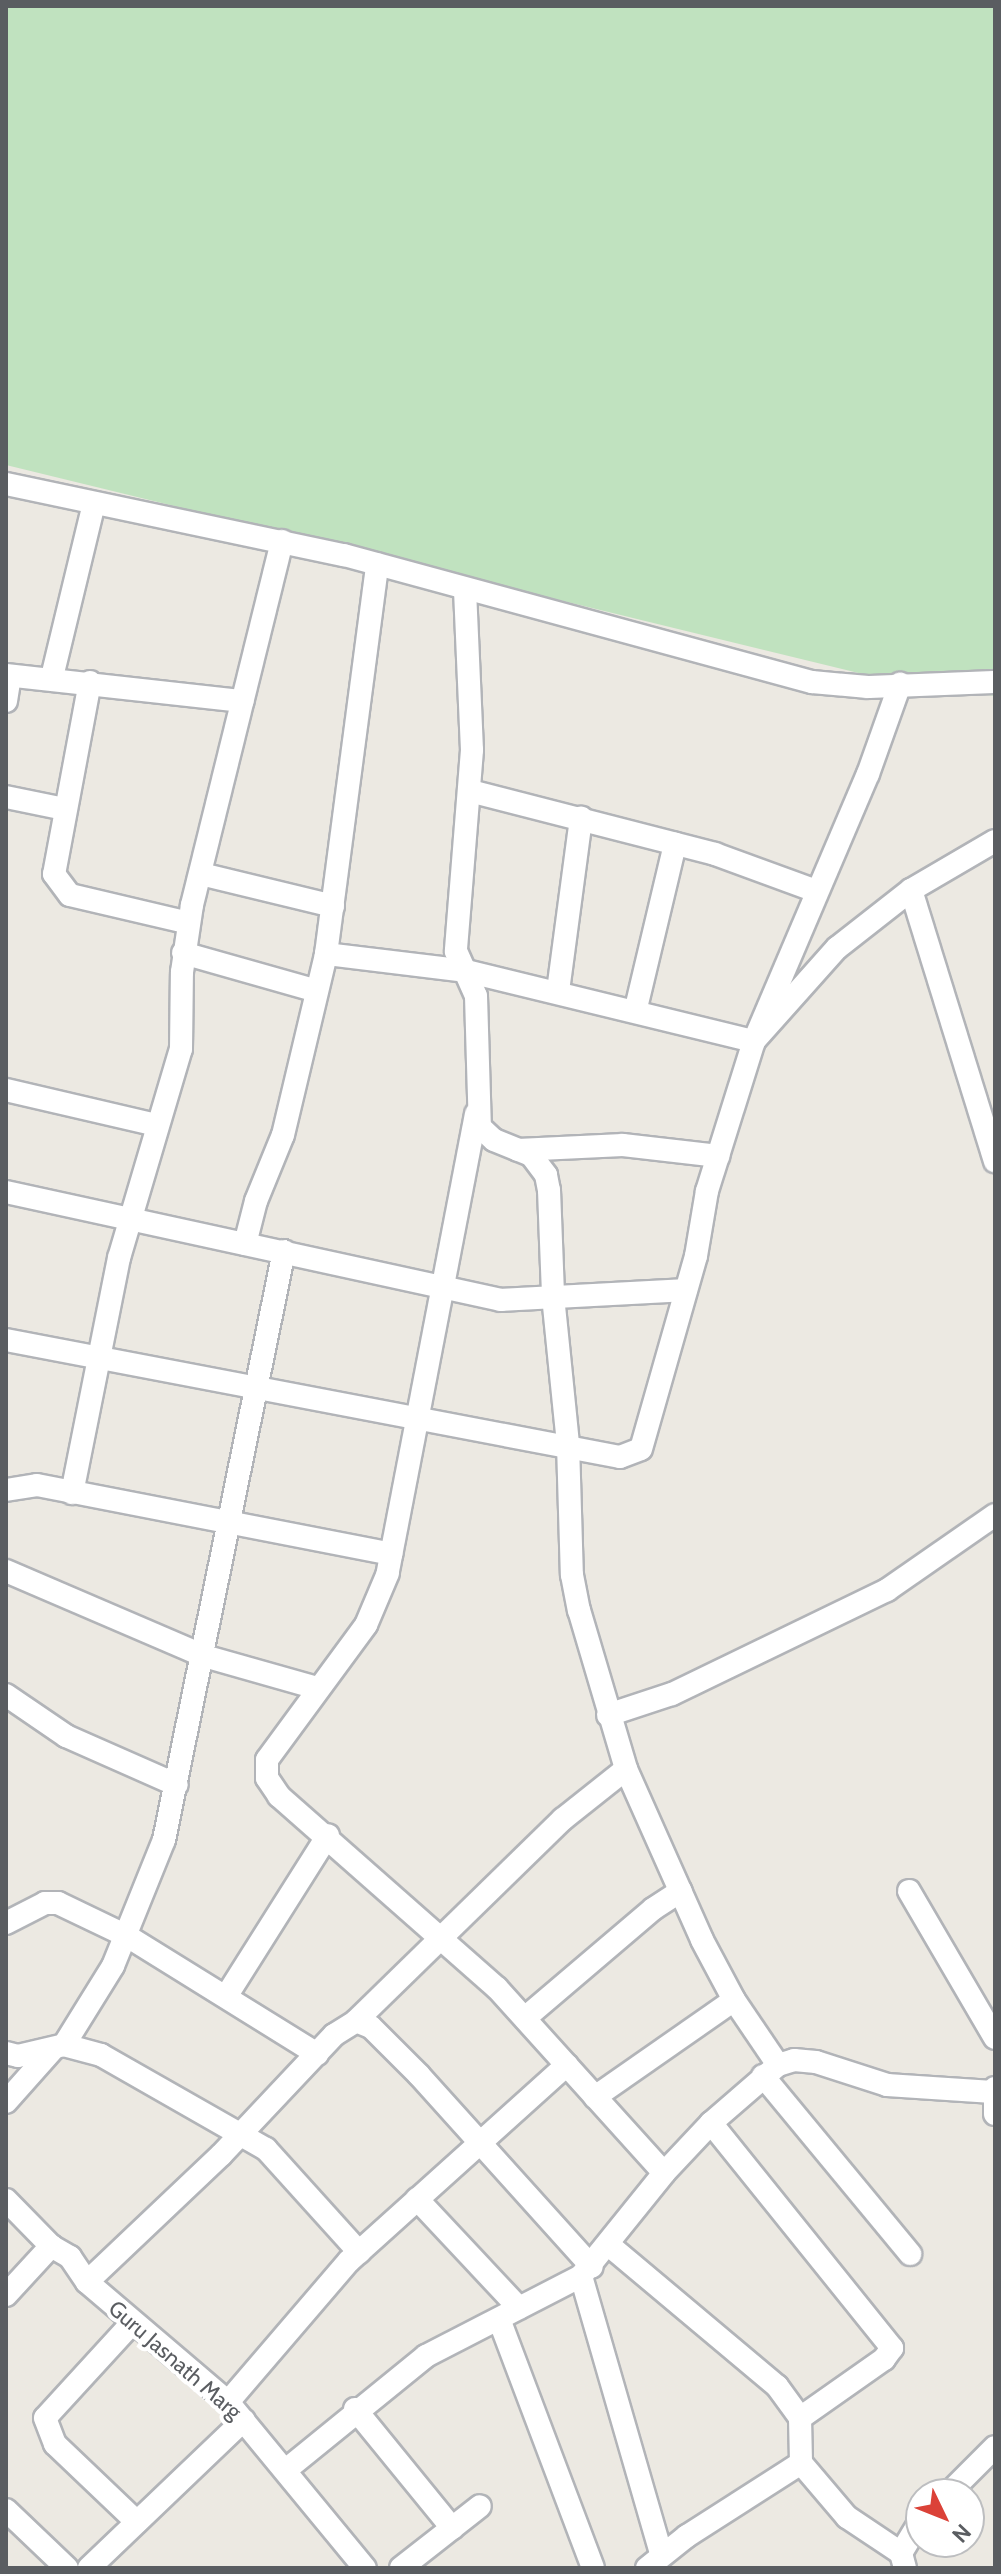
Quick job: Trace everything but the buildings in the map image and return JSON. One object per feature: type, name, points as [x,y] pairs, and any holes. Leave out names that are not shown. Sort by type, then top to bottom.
[{"type":"street","points":[[6,484],[282,541],[377,564],[812,682],[995,682]]},
{"type":"street","points":[[52,677],[94,503]]},
{"type":"street","points":[[72,1493],[129,1222],[181,1049],[183,953],[282,541]]},
{"type":"street","points":[[245,1244],[256,1201],[283,1135],[326,954],[377,564]]},
{"type":"street","points":[[465,590],[470,791],[455,926],[456,951],[476,996],[476,1114],[447,1284],[391,1554],[366,1625],[267,1760],[267,1778],[279,1796],[328,1835],[440,1935],[525,2018],[664,2173]]},
{"type":"street","points":[[6,701],[8,676],[52,677],[243,701]]},
{"type":"street","points":[[90,682],[54,874],[70,895],[189,923]]},
{"type":"street","points":[[6,1340],[568,1444],[620,1457],[641,1449],[686,1290],[718,1156],[754,1041],[900,684]]},
{"type":"street","points":[[470,791],[675,844],[816,891]]},
{"type":"street","points":[[6,797],[65,809]]},
{"type":"street","points":[[558,991],[581,818]]},
{"type":"street","points":[[754,1041],[837,948],[911,890],[995,841]]},
{"type":"street","points":[[636,1008],[675,844]]},
{"type":"street","points":[[201,874],[333,906]]},
{"type":"street","points":[[911,890],[987,1110],[995,1161]]},
{"type":"street","points":[[183,953],[317,991]]},
{"type":"street","points":[[326,954],[466,971],[636,1008],[754,1041]]},
{"type":"street","points":[[6,1090],[156,1125]]},
{"type":"street","points":[[476,1114],[486,1136],[531,1155],[546,1175],[553,1296],[568,1444],[572,1575],[608,1715],[626,1769],[681,1891],[771,2071],[910,2254]]},
{"type":"street","points":[[518,1150],[623,1145],[718,1156]]},
{"type":"street","points":[[6,1192],[129,1222],[447,1284],[501,1300],[686,1290]]},
{"type":"street","points":[[6,2102],[59,2046],[101,1990],[159,1858],[204,1656],[284,1251]]},
{"type":"street","points":[[6,1490],[25,1484],[391,1554]]},
{"type":"street","points":[[608,1715],[672,1694],[887,1590],[995,1515]]},
{"type":"street","points":[[6,1571],[204,1656],[317,1688]]},
{"type":"street","points":[[7,1698],[66,1736],[177,1785]]},
{"type":"street","points":[[87,2282],[240,2134],[317,2054],[356,2021],[440,1935],[563,1819],[626,1769]]},
{"type":"street","points":[[227,1995],[328,1835]]},
{"type":"street","points":[[525,2018],[653,1909],[681,1891]]},
{"type":"street","points":[[909,1891],[995,2038]]},
{"type":"street","points":[[6,1923],[45,1903],[58,1903],[127,1936],[227,1995],[317,2054]]},
{"type":"street","points":[[595,2097],[734,2000]]},
{"type":"street","points":[[356,2021],[371,2027],[391,2046],[479,2143],[586,2272],[654,2561],[801,2463]]},
{"type":"street","points":[[6,2053],[59,2046],[101,2055],[240,2134],[289,2171],[359,2252]]},
{"type":"street","points":[[287,2469],[355,2409],[426,2356],[586,2272],[610,2246],[664,2173],[711,2123],[771,2071],[794,2060],[816,2062],[887,2085],[994,2098]]},
{"type":"street","points":[[228,2402],[359,2252],[567,2065]]},
{"type":"street","points":[[711,2123],[892,2348],[884,2359],[800,2418]]},
{"type":"street","points":[[417,2199],[509,2314],[593,2568]]},
{"type":"street","name":"Guru Jasnath Marg","points":[[6,2200],[51,2246],[70,2257],[87,2282],[228,2402],[287,2469],[365,2568]]},
{"type":"street","points":[[6,2295],[51,2246]]},
{"type":"street","points":[[610,2246],[777,2386],[800,2418],[801,2463],[847,2517],[903,2560]]},
{"type":"street","points":[[133,2322],[45,2418],[55,2444],[137,2522]]},
{"type":"street","points":[[355,2409],[452,2528]]},
{"type":"street","points":[[89,2568],[244,2420]]},
{"type":"street","points":[[964,2478],[995,2447]]},
{"type":"street","points":[[401,2568],[480,2506]]},
{"type":"street","points":[[6,2510],[67,2568]]},
{"type":"green space","points":[[6,6],[995,6],[995,696],[912,686],[6,465]]}]
